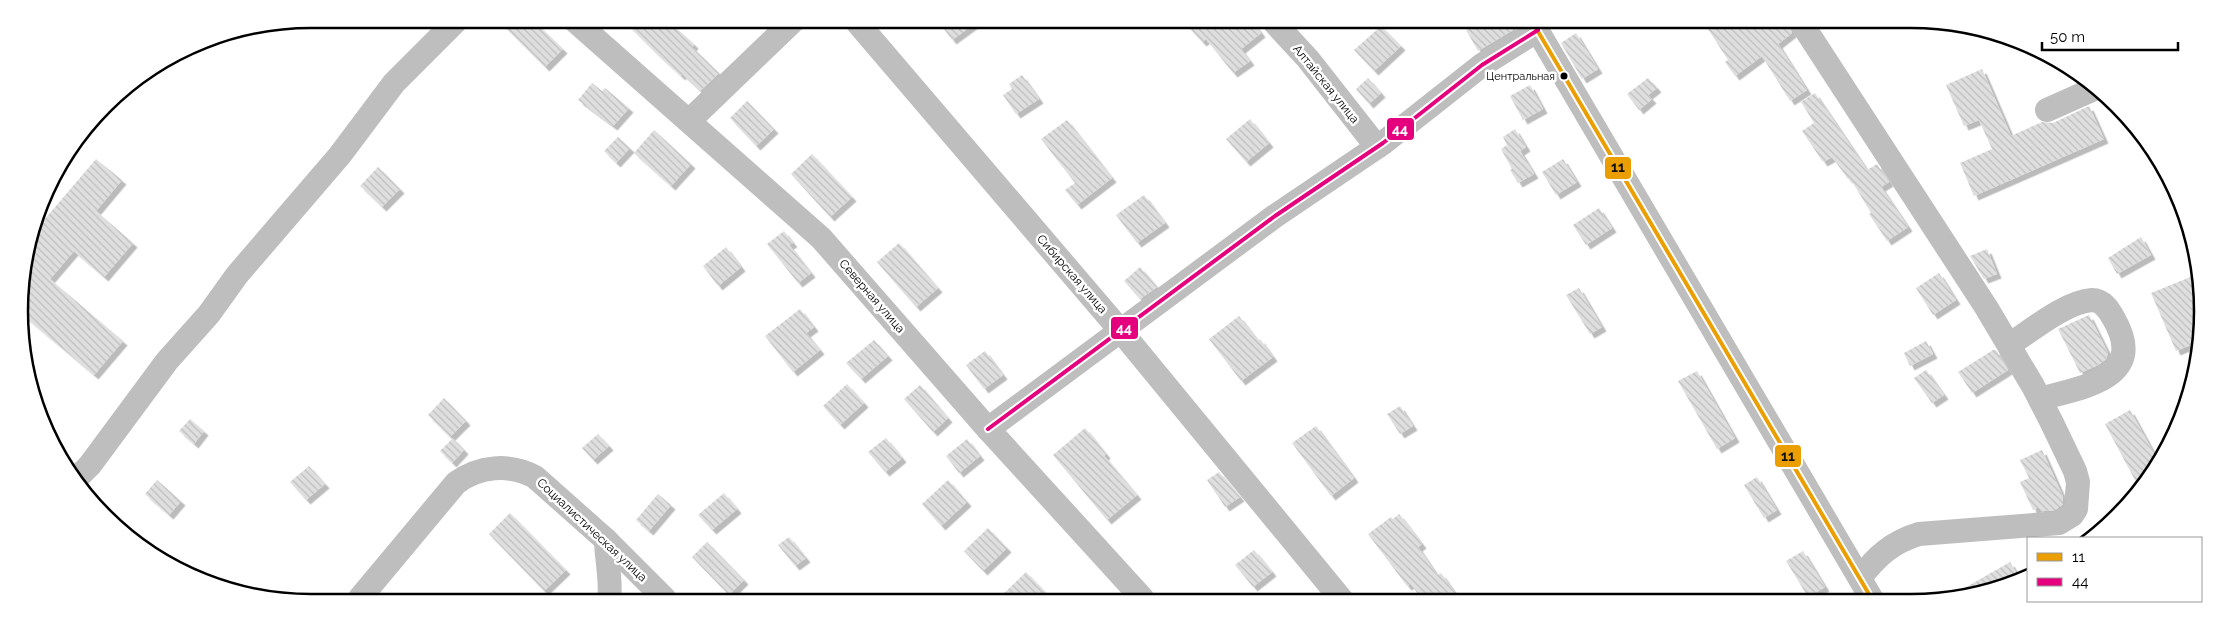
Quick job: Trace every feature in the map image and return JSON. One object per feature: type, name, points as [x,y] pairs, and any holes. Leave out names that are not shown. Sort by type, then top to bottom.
[{"type":"street","points":[[80,475],[90,465],[167,361],[209,314],[237,275],[340,155],[394,83],[449,28]]},
{"type":"street","name":"Северная улица","points":[[583,28],[821,238],[988,428],[1138,594]]},
{"type":"street","points":[[689,121],[786,28]]},
{"type":"street","name":"Сибирская улица","points":[[862,28],[1120,330],[1337,594]]},
{"type":"street","name":"Алтайская улица","points":[[1280,28],[1308,59],[1377,147]]},
{"type":"street","points":[[988,428],[1274,216],[1377,147],[1482,65],[1534,28]]},
{"type":"street","points":[[1536,28],[1869,594]]},
{"type":"street","points":[[1805,28],[2009,345],[2040,399],[2075,471],[2078,482],[2076,509],[2066,519],[2050,525],[1919,534],[1900,541],[1884,551],[1860,578]]},
{"type":"street","points":[[2046,110],[2090,91]]},
{"type":"street","points":[[2009,345],[2061,312],[2079,303],[2093,300],[2100,302],[2110,312],[2122,340],[2123,359],[2120,365],[2099,381],[2040,399]]},
{"type":"street","name":"Социалистическая улица","points":[[363,594],[456,483],[465,477],[488,469],[514,469],[535,477],[606,540],[660,594]]},
{"type":"street","points":[[606,540],[609,594]]},
{"type":"building","points":[[506,28],[541,28],[563,49],[545,67]]},
{"type":"building","points":[[631,28],[676,28],[694,44],[692,47],[719,73],[700,91],[658,55]]},
{"type":"building","points":[[943,28],[968,28],[952,40]]},
{"type":"building","points":[[1189,28],[1257,28],[1261,33],[1241,49],[1250,61],[1233,73],[1206,39],[1202,42]]},
{"type":"building","points":[[1379,28],[1383,28],[1401,46],[1374,71],[1354,50]]},
{"type":"building","points":[[1470,28],[1512,28],[1513,30],[1478,51],[1466,30]]},
{"type":"building","points":[[1707,28],[1790,28],[1792,33],[1778,44],[1807,90],[1790,101],[1762,56],[1735,76],[1725,62],[1728,60]]},
{"type":"building","points":[[1576,33],[1598,69],[1582,79],[1561,43]]},
{"type":"building","points":[[1982,69],[2011,136],[2042,122],[2053,123],[2089,106],[2104,139],[1974,196],[1960,163],[1992,149],[1979,120],[1964,126],[1946,85]]},
{"type":"building","points":[[1022,75],[1039,99],[1016,114],[1003,95],[1012,89],[1009,84]]},
{"type":"building","points":[[1368,78],[1381,93],[1369,104],[1356,89]]},
{"type":"building","points":[[1648,78],[1657,88],[1648,95],[1652,99],[1639,110],[1627,94]]},
{"type":"building","points":[[592,83],[602,91],[605,88],[629,108],[613,126],[578,100]]},
{"type":"building","points":[[1530,85],[1543,109],[1523,120],[1510,96]]},
{"type":"building","points":[[1815,93],[1867,170],[1877,164],[1889,182],[1881,187],[1908,227],[1887,241],[1869,214],[1871,213],[1850,178],[1848,179],[1832,157],[1823,162],[1802,131],[1814,123],[1801,102]]},
{"type":"building","points":[[747,101],[774,129],[756,146],[730,118]]},
{"type":"building","points":[[1250,119],[1269,143],[1246,162],[1226,139]]},
{"type":"building","points":[[1067,120],[1112,178],[1077,205],[1065,190],[1075,183],[1041,139]]},
{"type":"building","points":[[1515,129],[1526,147],[1520,151],[1534,174],[1518,183],[1501,149],[1507,145],[1503,137]]},
{"type":"building","points":[[654,130],[691,164],[671,186],[634,153]]},
{"type":"building","points":[[618,137],[630,148],[616,163],[604,151]]},
{"type":"building","points":[[812,154],[852,197],[830,217],[791,174]]},
{"type":"building","points":[[96,159],[122,180],[96,211],[133,243],[104,277],[74,251],[50,279],[123,341],[94,375],[28,319],[30,274],[37,238],[44,220]]},
{"type":"building","points":[[1563,159],[1577,182],[1556,195],[1542,172]]},
{"type":"building","points":[[378,167],[400,189],[382,207],[360,186]]},
{"type":"building","points":[[1144,195],[1165,223],[1137,243],[1116,215]]},
{"type":"building","points":[[1599,208],[1612,228],[1586,245],[1573,225]]},
{"type":"building","points":[[784,231],[793,243],[789,245],[811,273],[798,283],[767,244]]},
{"type":"building","points":[[2141,237],[2151,255],[2117,274],[2108,258]]},
{"type":"building","points":[[899,243],[938,288],[916,307],[877,262]]},
{"type":"building","points":[[726,247],[741,267],[718,286],[703,266]]},
{"type":"building","points":[[1987,249],[1997,274],[1984,279],[1970,256]]},
{"type":"building","points":[[1140,267],[1157,287],[1140,299],[1124,281]]},
{"type":"building","points":[[1939,273],[1956,300],[1933,315],[1916,288]]},
{"type":"building","points":[[2192,276],[2194,292],[2192,344],[2176,351],[2151,293]]},
{"type":"building","points":[[1579,288],[1602,327],[1590,334],[1566,295]]},
{"type":"building","points":[[800,309],[814,327],[806,333],[820,350],[793,372],[765,336]]},
{"type":"building","points":[[2089,315],[2108,353],[2106,359],[2098,365],[2080,373],[2058,329]]},
{"type":"building","points":[[1239,316],[1273,357],[1241,381],[1209,339]]},
{"type":"building","points":[[874,340],[888,356],[861,379],[846,363]]},
{"type":"building","points":[[1926,341],[1933,354],[1910,366],[1904,353]]},
{"type":"building","points":[[1993,350],[1996,350],[2008,370],[1972,393],[1958,372]]},
{"type":"building","points":[[985,351],[1003,375],[984,389],[966,365]]},
{"type":"building","points":[[1926,370],[1944,395],[1932,403],[1914,378]]},
{"type":"building","points":[[1697,371],[1735,438],[1717,449],[1678,381]]},
{"type":"building","points":[[847,384],[864,403],[840,425],[823,406]]},
{"type":"building","points":[[920,385],[948,418],[933,432],[904,399]]},
{"type":"building","points":[[444,398],[466,421],[450,437],[428,415]]},
{"type":"building","points":[[1400,406],[1413,426],[1400,434],[1387,414]]},
{"type":"building","points":[[2130,410],[2155,456],[2137,483],[2105,424]]},
{"type":"building","points":[[190,419],[204,431],[194,444],[179,431]]},
{"type":"building","points":[[1316,426],[1354,478],[1331,496],[1292,443]]},
{"type":"building","points":[[1085,428],[1106,454],[1104,456],[1137,495],[1107,520],[1053,455]]},
{"type":"building","points":[[598,434],[609,446],[593,460],[582,448]]},
{"type":"building","points":[[453,438],[464,450],[452,463],[440,451]]},
{"type":"building","points":[[886,438],[902,458],[885,472],[868,452]]},
{"type":"building","points":[[967,439],[980,456],[959,473],[946,456]]},
{"type":"building","points":[[2042,450],[2063,497],[2063,504],[2055,510],[2041,511],[2039,507],[2033,510],[2020,482],[2029,478],[2020,460]]},
{"type":"building","points":[[309,466],[325,484],[306,500],[290,482]]},
{"type":"building","points":[[1219,472],[1240,497],[1225,507],[1207,480]]},
{"type":"building","points":[[1757,477],[1777,510],[1764,518],[1744,485]]},
{"type":"building","points":[[157,480],[181,501],[169,515],[145,494]]},
{"type":"building","points":[[948,480],[967,502],[941,526],[922,504]]},
{"type":"building","points":[[724,493],[737,509],[712,530],[698,515]]},
{"type":"building","points":[[658,494],[671,505],[649,531],[636,520]]},
{"type":"building","points":[[510,513],[566,570],[544,591],[489,534]]},
{"type":"building","points":[[1399,514],[1422,544],[1418,547],[1437,575],[1441,573],[1456,594],[1418,594],[1411,584],[1407,586],[1368,534],[1391,517],[1393,519]]},
{"type":"building","points":[[988,528],[1007,548],[983,571],[964,551]]},
{"type":"building","points":[[789,537],[806,558],[795,566],[778,545]]},
{"type":"building","points":[[707,542],[744,580],[728,594],[692,557]]},
{"type":"building","points":[[1254,550],[1272,572],[1253,587],[1235,565]]},
{"type":"building","points":[[1803,551],[1825,587],[1813,594],[1806,594],[1786,561]]},
{"type":"building","points":[[2010,562],[2017,574],[1984,585],[1961,590]]},
{"type":"building","points":[[1026,572],[1047,594],[1003,594]]},
{"type":"transit line","name":"11","points":[[1536,28],[1869,594]]},
{"type":"transit line","name":"44","points":[[988,429],[1275,216],[1383,143],[1482,65],[1538,30]]},
{"type":"place","name":"Центральная","points":[[1564,76]]}]
